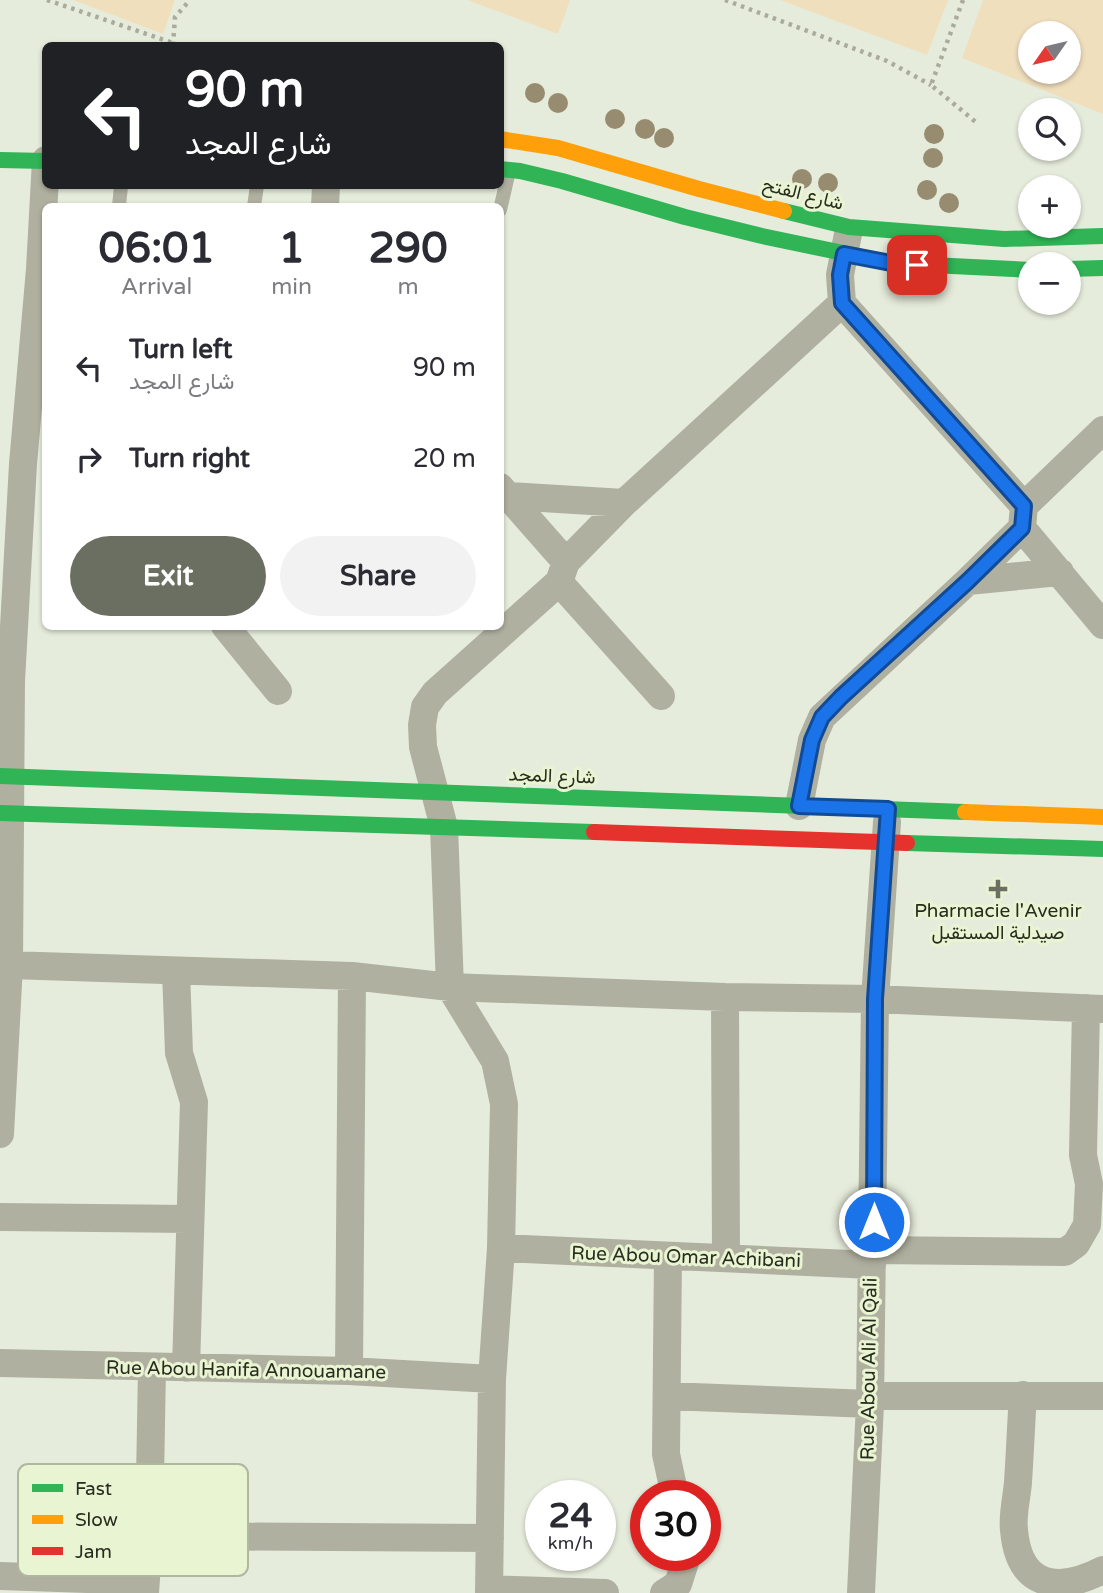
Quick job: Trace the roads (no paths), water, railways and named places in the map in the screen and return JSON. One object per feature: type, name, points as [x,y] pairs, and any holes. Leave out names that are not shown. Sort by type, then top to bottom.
[{"type":"main road","name":"شارع الفتح","points":[[504,140],[558,148],[639,172],[846,241],[891,263],[1018,270]]},
{"type":"main road","points":[[0,160],[42,161]]},
{"type":"main road","name":"شارع الفتح","points":[[505,170],[562,181],[749,233],[846,241],[1103,236]]},
{"type":"main road","points":[[629,200],[639,172]]},
{"type":"main road","points":[[1081,269],[1103,268]]},
{"type":"main road","name":"شارع المجد","points":[[6,776],[1103,817]]},
{"type":"main road","points":[[6,814],[1103,849]]},
{"type":"street","points":[[0,1134],[9,965],[6,776],[11,681],[34,465],[42,226]]},
{"type":"street","points":[[846,241],[840,275],[842,303],[1023,517],[1059,572],[1103,625]]},
{"type":"street","points":[[504,627],[563,572],[624,503],[842,303]]},
{"type":"street","points":[[799,806],[812,740],[822,717],[968,581],[1103,430]]},
{"type":"street","points":[[505,491],[624,503]]},
{"type":"street","points":[[505,491],[563,572],[661,696]]},
{"type":"street","points":[[968,581],[1059,572]]},
{"type":"street","points":[[228,630],[278,691]]},
{"type":"street","points":[[501,630],[450,678],[425,706],[422,725],[422,747],[444,827],[450,987],[495,1060],[504,1104],[501,1248],[492,1379],[489,1591],[604,1593]]},
{"type":"street","name":"Rue Abou Ali Al Qali","points":[[861,1593],[871,1400],[875,999],[888,809]]},
{"type":"street","points":[[9,965],[352,976],[450,987],[1095,1008]]},
{"type":"street","points":[[176,971],[179,1053],[194,1102],[186,1368]]},
{"type":"street","points":[[349,1371],[352,976]]},
{"type":"street","points":[[725,997],[726,1258]]},
{"type":"street","name":"Rue Abou Omar Achibani","points":[[501,1248],[726,1258],[1065,1252],[1076,1244],[1087,1225],[1089,1184],[1083,1155],[1095,1008]]},
{"type":"street","points":[[0,1217],[190,1219]]},
{"type":"street","points":[[668,1257],[666,1454],[672,1480]]},
{"type":"street","name":"Rue Abou Hanifa Annouamane","points":[[0,1363],[349,1371],[492,1379]]},
{"type":"street","points":[[150,1464],[152,1368]]},
{"type":"street","points":[[667,1396],[871,1400],[1023,1395],[1103,1396]]},
{"type":"street","points":[[1023,1395],[1013,1528],[1018,1555],[1026,1569],[1041,1581],[1061,1584],[1083,1580],[1103,1570]]},
{"type":"street","points":[[248,1537],[490,1538]]},
{"type":"street","points":[[664,1593],[678,1584],[682,1571]]},
{"type":"street","points":[[0,1576],[145,1587]]},
{"type":"lane","points":[[504,188],[505,170]]},
{"type":"place","name":"Pharmacie l'Avenir صيدلية المستقبل","points":[[998,889]]}]
